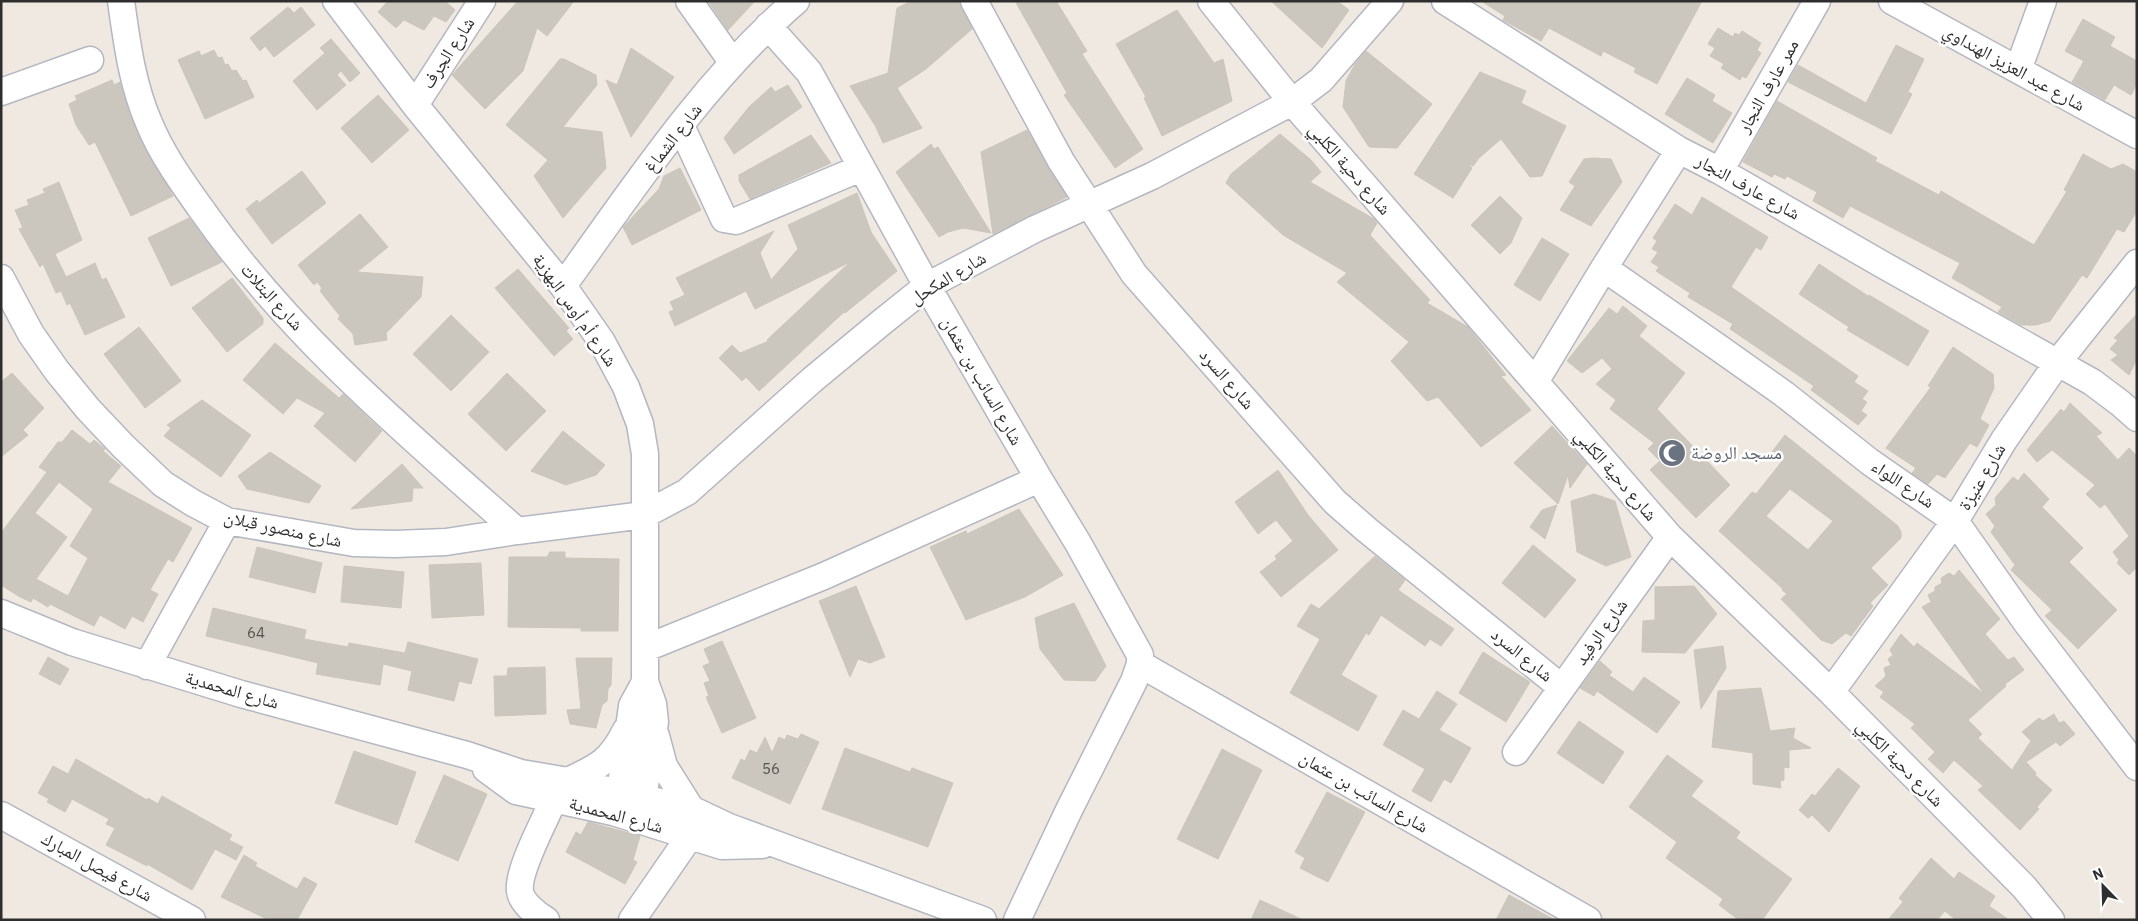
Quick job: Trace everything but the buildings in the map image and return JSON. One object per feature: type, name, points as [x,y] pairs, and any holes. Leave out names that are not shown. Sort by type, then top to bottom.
[{"type":"street","name":"شارع البتلات","points":[[121,1],[134,80],[149,124],[180,180],[224,241],[267,295],[393,421],[517,531]]},
{"type":"street","name":"شارع أم أوس البهزية","points":[[336,1],[415,105],[562,286],[602,342],[626,387],[640,424],[645,454],[645,682],[653,704],[643,721],[628,805]]},
{"type":"street","name":"شارع الجرف","points":[[415,105],[482,1]]},
{"type":"street","points":[[689,1],[733,63]]},
{"type":"street","name":"شارع الشماغ","points":[[562,286],[681,126],[733,63],[768,26],[796,1]]},
{"type":"street","name":"شارع السرد","points":[[974,1],[1061,161],[1134,274],[1335,502],[1561,687]]},
{"type":"street","name":"شارع دحية الكلبي","points":[[1212,1],[1292,102],[1670,537],[1831,692],[2024,887],[2051,920]]},
{"type":"street","name":"شارع المكحل","points":[[644,515],[687,492],[812,380],[927,286],[982,256],[1152,176],[1292,102],[1321,80],[1390,1]]},
{"type":"street","name":"شارع عارف النجار","points":[[1445,1],[1679,150],[1720,171],[2000,332],[2092,382],[2120,402],[2137,418]]},
{"type":"street","name":"ممر عارف النجار","points":[[1720,171],[1817,1]]},
{"type":"street","name":"شارع عبد العزيز الهنداوي","points":[[1892,1],[2137,135]]},
{"type":"street","points":[[2018,70],[2043,1]]},
{"type":"street","name":"شارع السائب بن عثمان","points":[[768,26],[809,72],[927,286],[1039,480],[1078,543],[1140,655],[1140,664],[1588,920]]},
{"type":"street","points":[[1,92],[90,60]]},
{"type":"street","points":[[681,126],[724,219],[736,221],[861,168]]},
{"type":"street","points":[[1535,382],[1679,150]]},
{"type":"street","name":"شارع عنيزة","points":[[1831,692],[1955,521],[2004,440],[2058,362],[2137,263]]},
{"type":"street","name":"شارع اللواء","points":[[1604,268],[1784,394],[1870,462],[1955,521],[2026,622],[2137,767]]},
{"type":"street","name":"شارع منصور قبلان","points":[[1,278],[31,334],[57,371],[88,409],[163,484],[226,521],[354,543],[395,544],[446,542],[644,515]]},
{"type":"street","points":[[646,648],[824,576],[1039,480]]},
{"type":"street","points":[[147,666],[226,521]]},
{"type":"street","name":"شارع الرفيد","points":[[1516,752],[1670,537]]},
{"type":"street","name":"شارع المحمدية","points":[[1,612],[72,642],[147,666],[241,694],[467,755],[516,792],[561,790],[628,805],[691,809],[729,827],[984,920]]},
{"type":"street","points":[[1017,920],[1140,664]]},
{"type":"street","points":[[546,920],[526,903],[520,892],[523,870],[561,790],[607,759],[643,721],[656,742],[664,766],[691,809]]},
{"type":"street","name":"شارع المحمدية","points":[[628,805],[690,836],[722,846],[776,844]]},
{"type":"street","name":"شارع فيصل المبارك","points":[[1,815],[192,920]]},
{"type":"street","points":[[632,920],[690,836]]},
{"type":"place","name":"مسجد الروضة","points":[[1672,453]]}]
